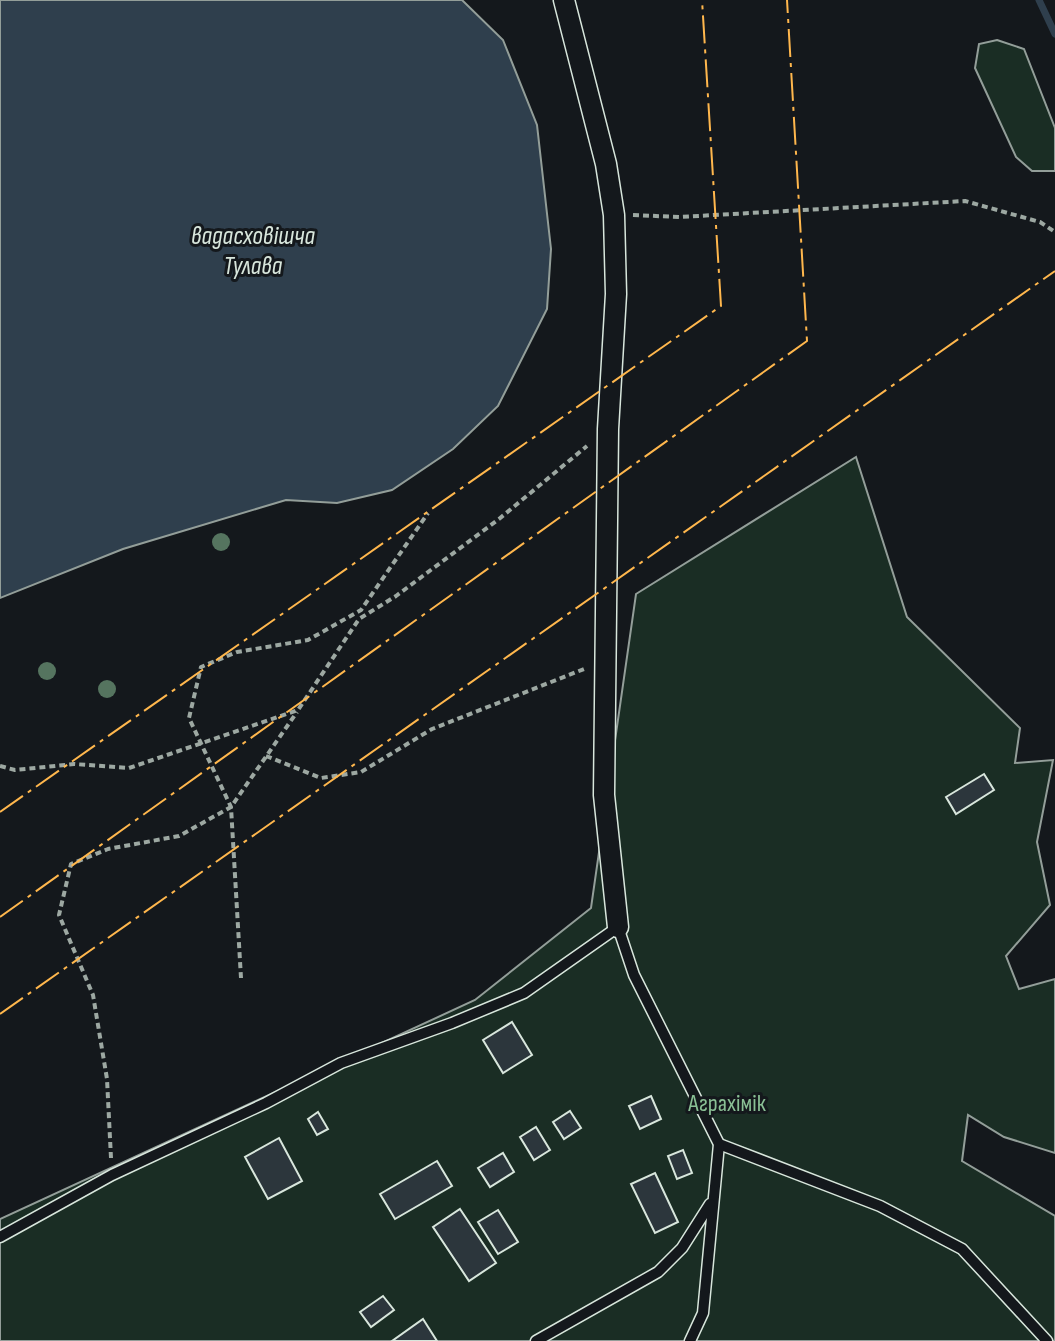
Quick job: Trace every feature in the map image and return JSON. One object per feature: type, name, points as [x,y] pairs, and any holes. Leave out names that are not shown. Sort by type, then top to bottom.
[{"type":"street","points":[[564,0],[606,164],[614,215],[616,294],[608,429],[604,795],[618,927]]},
{"type":"lane","points":[[0,1237],[112,1175],[266,1103],[341,1063],[524,993],[618,927],[634,975],[719,1144],[711,1202],[703,1313],[690,1341]]},
{"type":"lane","points":[[719,1144],[880,1206],[962,1249],[1047,1341]]},
{"type":"lane","points":[[536,1341],[658,1272],[682,1248],[711,1202]]},
{"type":"path","points":[[614,215],[679,217],[965,201],[1040,222],[1055,232]]},
{"type":"path","points":[[112,1175],[107,1079],[93,995],[59,915],[71,864],[108,849],[179,836],[231,807],[359,619],[396,596],[499,519],[608,429]]},
{"type":"path","points":[[241,978],[231,807],[189,718],[201,667],[237,652],[308,640],[361,610],[428,513]]},
{"type":"path","points":[[266,756],[321,778],[361,772],[432,729],[501,699],[607,661]]},
{"type":"path","points":[[0,766],[15,770],[74,764],[129,768],[298,710]]},
{"type":"green space","points":[[997,40],[1024,49],[1055,128],[1055,171],[1032,171],[1016,157],[975,68],[979,44]]},
{"type":"green space","name":"Аграхімік","points":[[856,457],[907,617],[1020,728],[1015,763],[1053,760],[1037,842],[1050,905],[1006,956],[1019,989],[1055,979],[1055,1153],[1004,1137],[968,1115],[962,1161],[1055,1216],[1055,1341],[0,1341],[0,1219],[475,1000],[591,908],[636,594]]},
{"type":"water","name":"вадасховішча Тулава","points":[[0,0],[462,0],[503,40],[537,125],[551,249],[547,309],[498,406],[453,449],[392,490],[337,503],[286,500],[123,549],[0,598]]},
{"type":"building","points":[[984,774],[994,790],[956,814],[946,797]]},
{"type":"building","points":[[512,1022],[532,1055],[503,1073],[483,1040]]},
{"type":"building","points":[[651,1096],[661,1119],[640,1129],[629,1106]]},
{"type":"building","points":[[570,1111],[581,1128],[564,1139],[553,1122]]},
{"type":"building","points":[[318,1112],[328,1129],[317,1135],[308,1119]]},
{"type":"building","points":[[536,1127],[550,1150],[534,1160],[520,1137]]},
{"type":"building","points":[[279,1138],[302,1181],[268,1199],[245,1157]]},
{"type":"building","points":[[683,1150],[692,1173],[677,1179],[668,1156]]},
{"type":"building","points":[[503,1153],[514,1172],[490,1187],[478,1168]]},
{"type":"building","points":[[437,1161],[452,1186],[395,1219],[380,1194]]},
{"type":"building","points":[[655,1173],[678,1222],[655,1233],[631,1184]]},
{"type":"building","points":[[460,1209],[496,1263],[469,1281],[433,1227]]},
{"type":"building","points":[[498,1210],[518,1242],[498,1254],[478,1222]]},
{"type":"building","points":[[383,1296],[394,1310],[371,1327],[360,1312]]},
{"type":"building","points":[[423,1319],[437,1341],[392,1341]]},
{"type":"waterway","points":[[1039,0],[1055,34]]},
{"type":"power","points":[[0,812],[721,306],[702,0]]},
{"type":"power","points":[[0,917],[807,341],[787,0]]},
{"type":"power","points":[[0,1014],[1055,271]]}]
